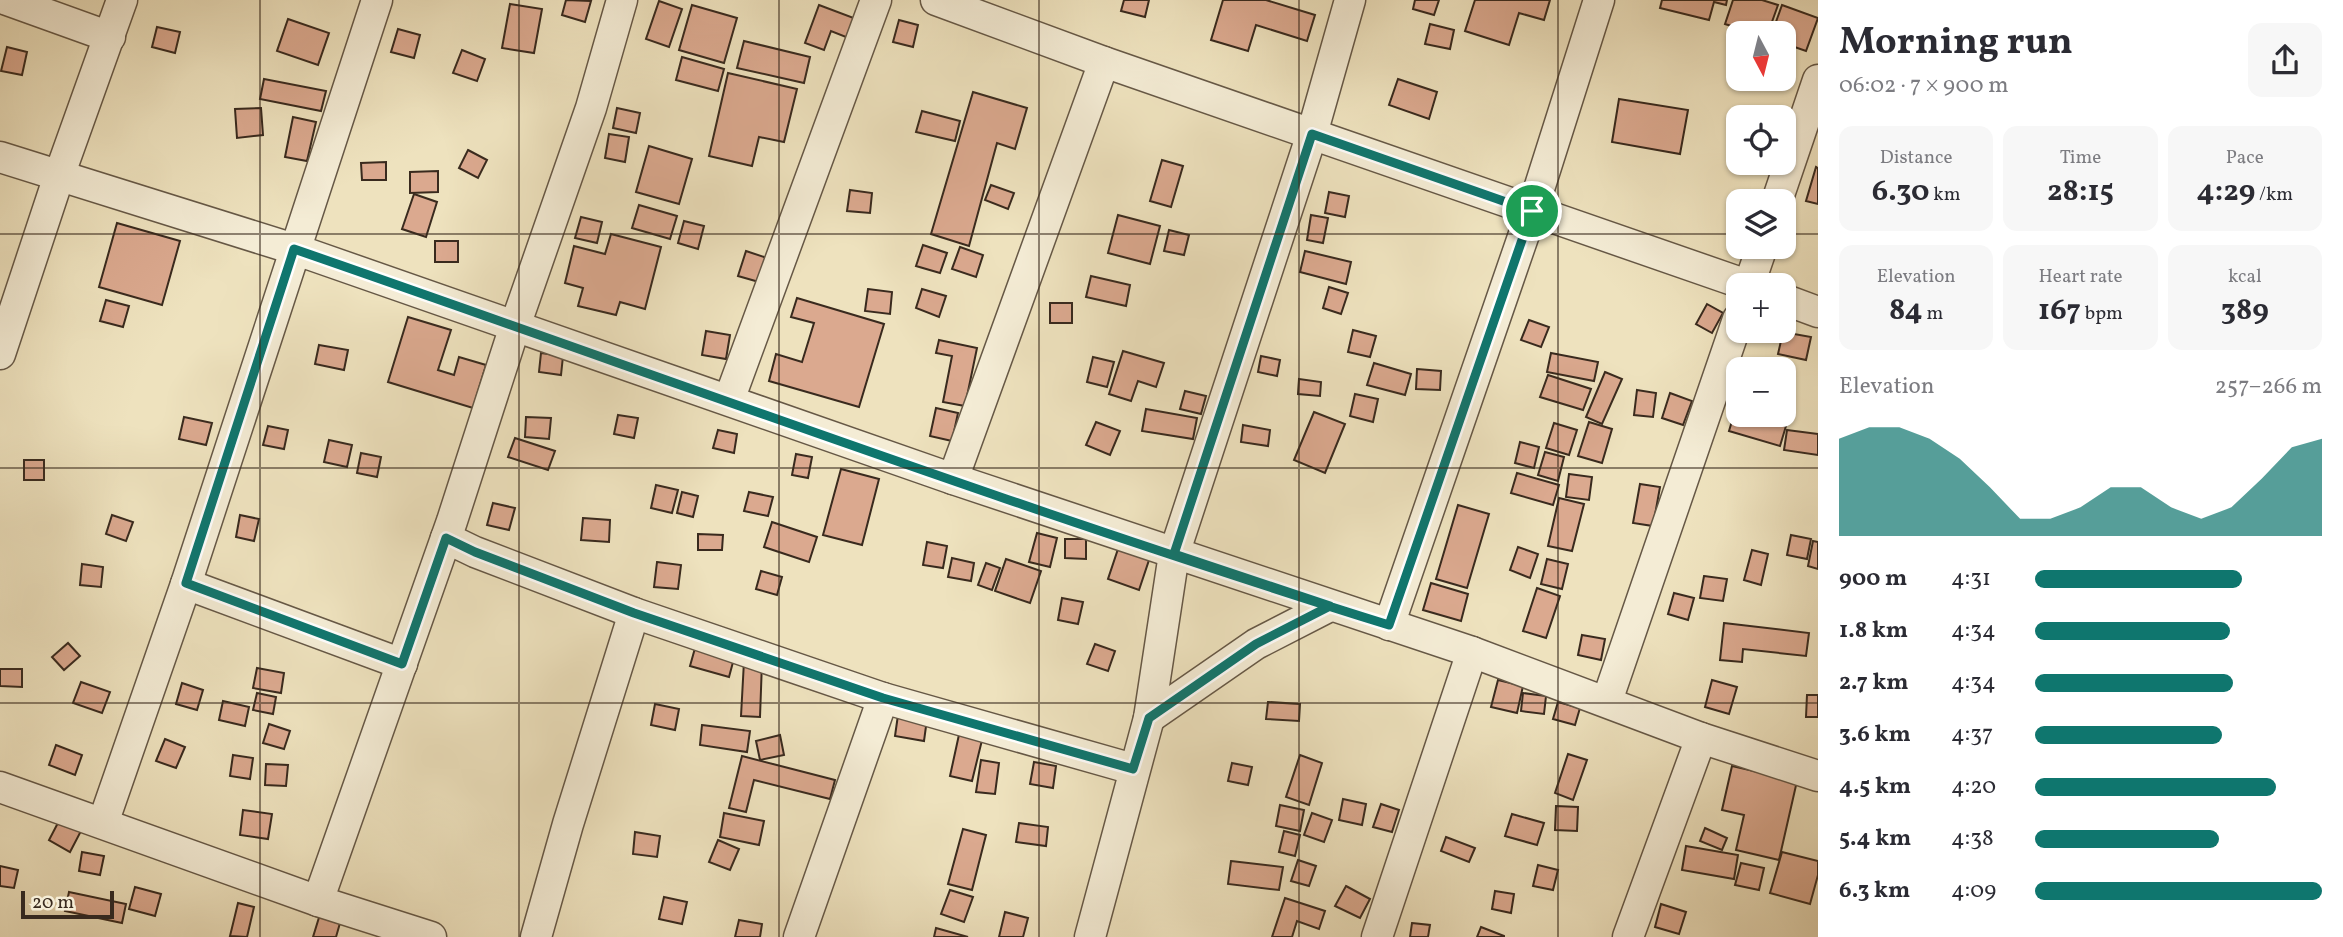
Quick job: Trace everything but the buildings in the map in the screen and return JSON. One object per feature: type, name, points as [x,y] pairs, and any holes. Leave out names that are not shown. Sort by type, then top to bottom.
[{"type":"street","points":[[7,0],[110,37]]},
{"type":"street","points":[[0,354],[59,176],[122,0]]},
{"type":"street","points":[[103,823],[186,583],[377,0]]},
{"type":"street","points":[[318,901],[446,538],[515,326],[591,107],[622,0]]},
{"type":"street","points":[[729,400],[876,0]]},
{"type":"street","points":[[936,0],[1104,62],[1726,277]]},
{"type":"street","points":[[1090,937],[1133,769],[1149,718],[1174,554],[1312,134],[1350,0]]},
{"type":"street","points":[[1389,625],[1532,211],[1599,0]]},
{"type":"street","points":[[953,479],[1104,62]]},
{"type":"street","points":[[1781,189],[1818,80]]},
{"type":"street","points":[[0,157],[294,249],[953,479],[1472,652],[1702,738],[1818,776]]},
{"type":"street","points":[[1796,304],[1818,312]]},
{"type":"street","points":[[1607,701],[1730,343]]},
{"type":"street","points":[[446,538],[475,552],[634,613],[883,698],[1133,769]]},
{"type":"street","points":[[186,583],[402,664]]},
{"type":"street","points":[[1149,718],[1256,644],[1330,606]]},
{"type":"street","points":[[536,937],[634,613]]},
{"type":"street","points":[[1377,937],[1472,652]]},
{"type":"street","points":[[799,937],[883,698]]},
{"type":"street","points":[[1628,937],[1702,738]]},
{"type":"street","points":[[0,787],[318,901],[431,937]]},
{"type":"route","points":[[1532,211],[1312,134],[1174,554],[1330,606],[1256,644],[1149,718],[1133,769],[883,698],[634,613],[475,552],[446,538],[402,664],[186,583],[294,249],[953,479],[1174,554],[1389,625],[1532,211]]}]
